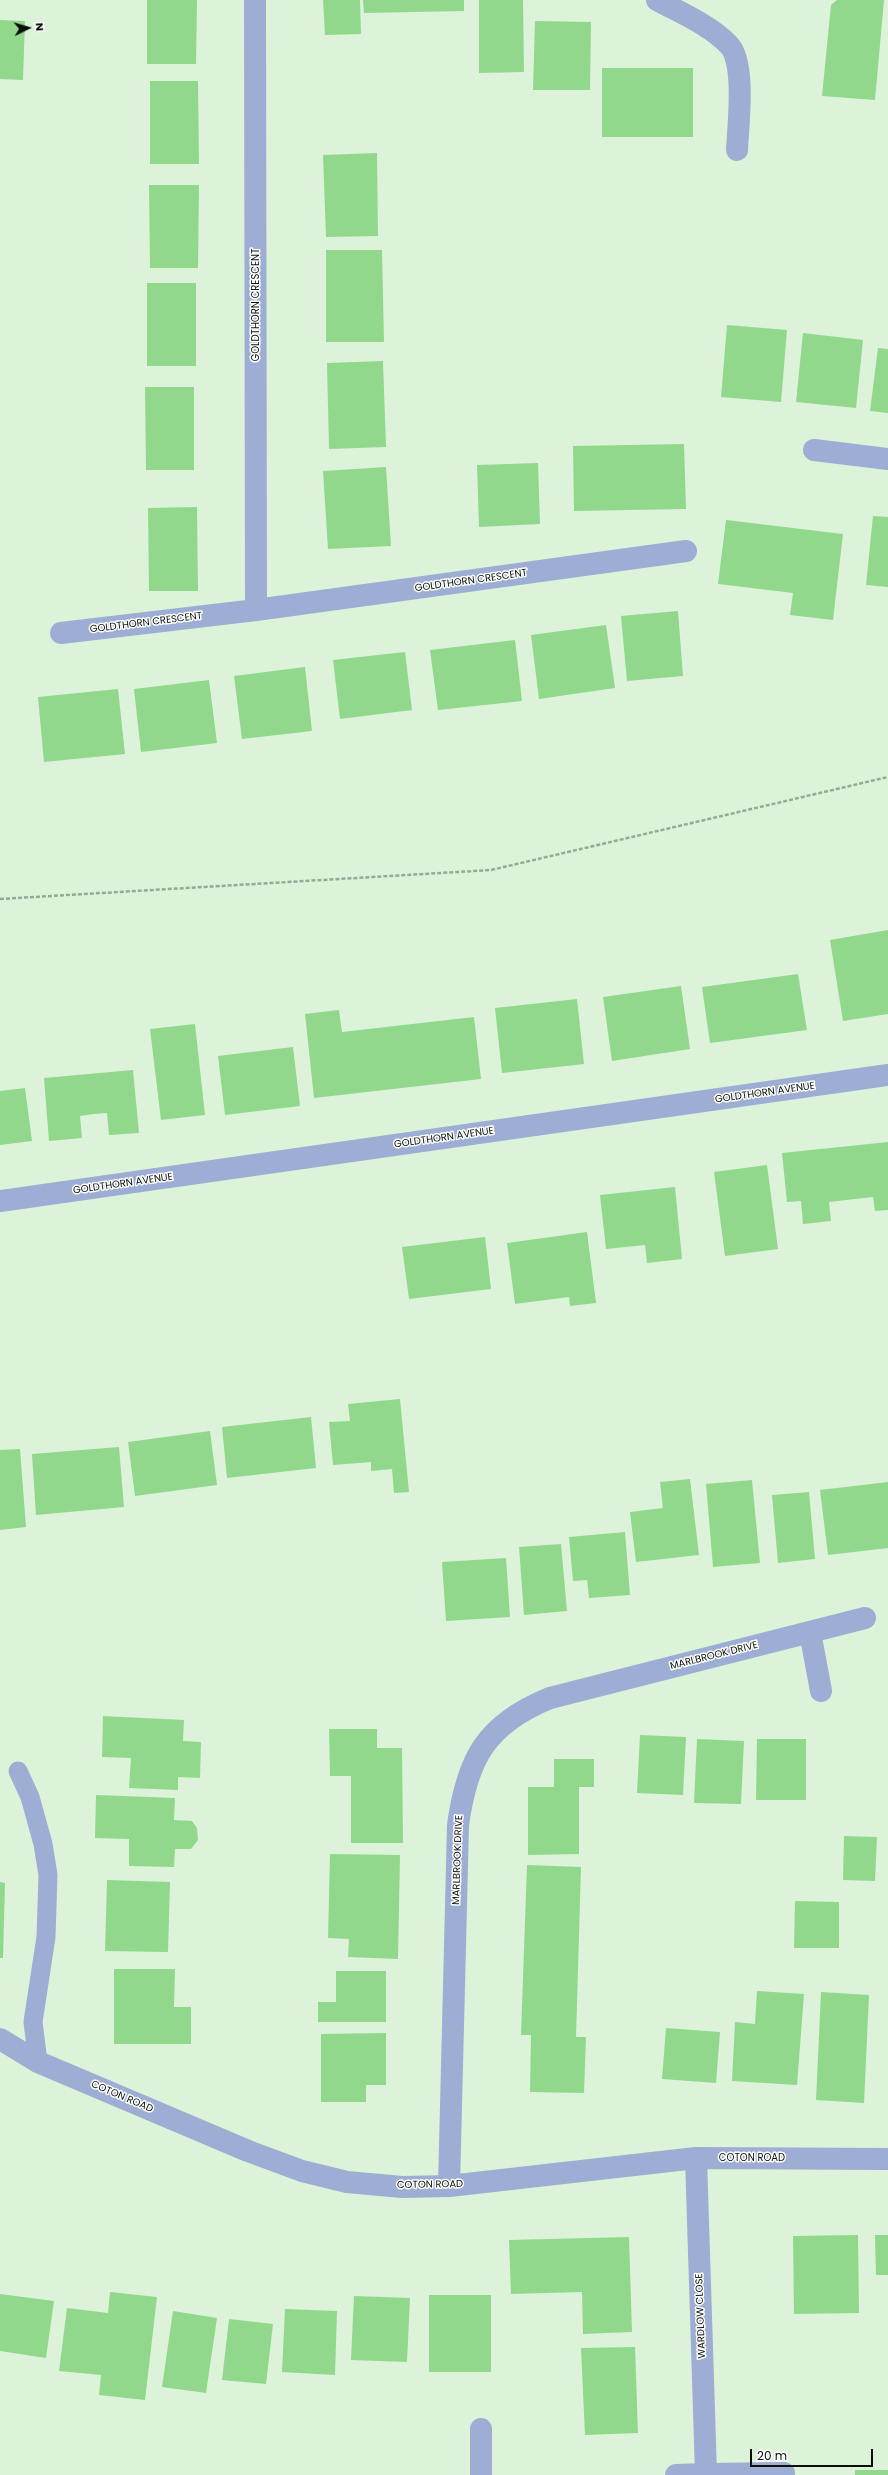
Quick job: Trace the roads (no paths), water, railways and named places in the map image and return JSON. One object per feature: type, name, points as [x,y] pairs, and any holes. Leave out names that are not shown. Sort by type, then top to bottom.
[{"type":"street","name":"GOLDTHORN CRESCENT","points":[[255,0],[256,610]]},
{"type":"street","points":[[657,0],[712,31],[730,46],[738,67],[737,150]]},
{"type":"street","points":[[814,450],[888,459]]},
{"type":"street","name":"GOLDTHORN CRESCENT","points":[[60,633],[256,610],[686,552]]},
{"type":"street","name":"GOLDTHORN AVENUE","points":[[0,1201],[888,1075]]},
{"type":"street","name":"MARLBROOK DRIVE","points":[[449,2186],[458,1825],[463,1789],[477,1756],[497,1729],[524,1709],[550,1698],[865,1618]]},
{"type":"street","points":[[810,1632],[821,1691]]},
{"type":"street","name":"COTON ROAD","points":[[0,2039],[38,2062],[241,2148],[302,2171],[347,2182],[402,2187],[449,2186],[696,2158],[888,2158]]},
{"type":"street","name":"WARDLOW CLOSE","points":[[696,2158],[706,2474]]},
{"type":"street","points":[[481,2428],[481,2475]]},
{"type":"street","points":[[676,2475],[784,2473]]},
{"type":"lane","points":[[18,1771],[30,1797],[43,1844],[48,1876],[46,1937],[33,2022],[38,2062]]}]
